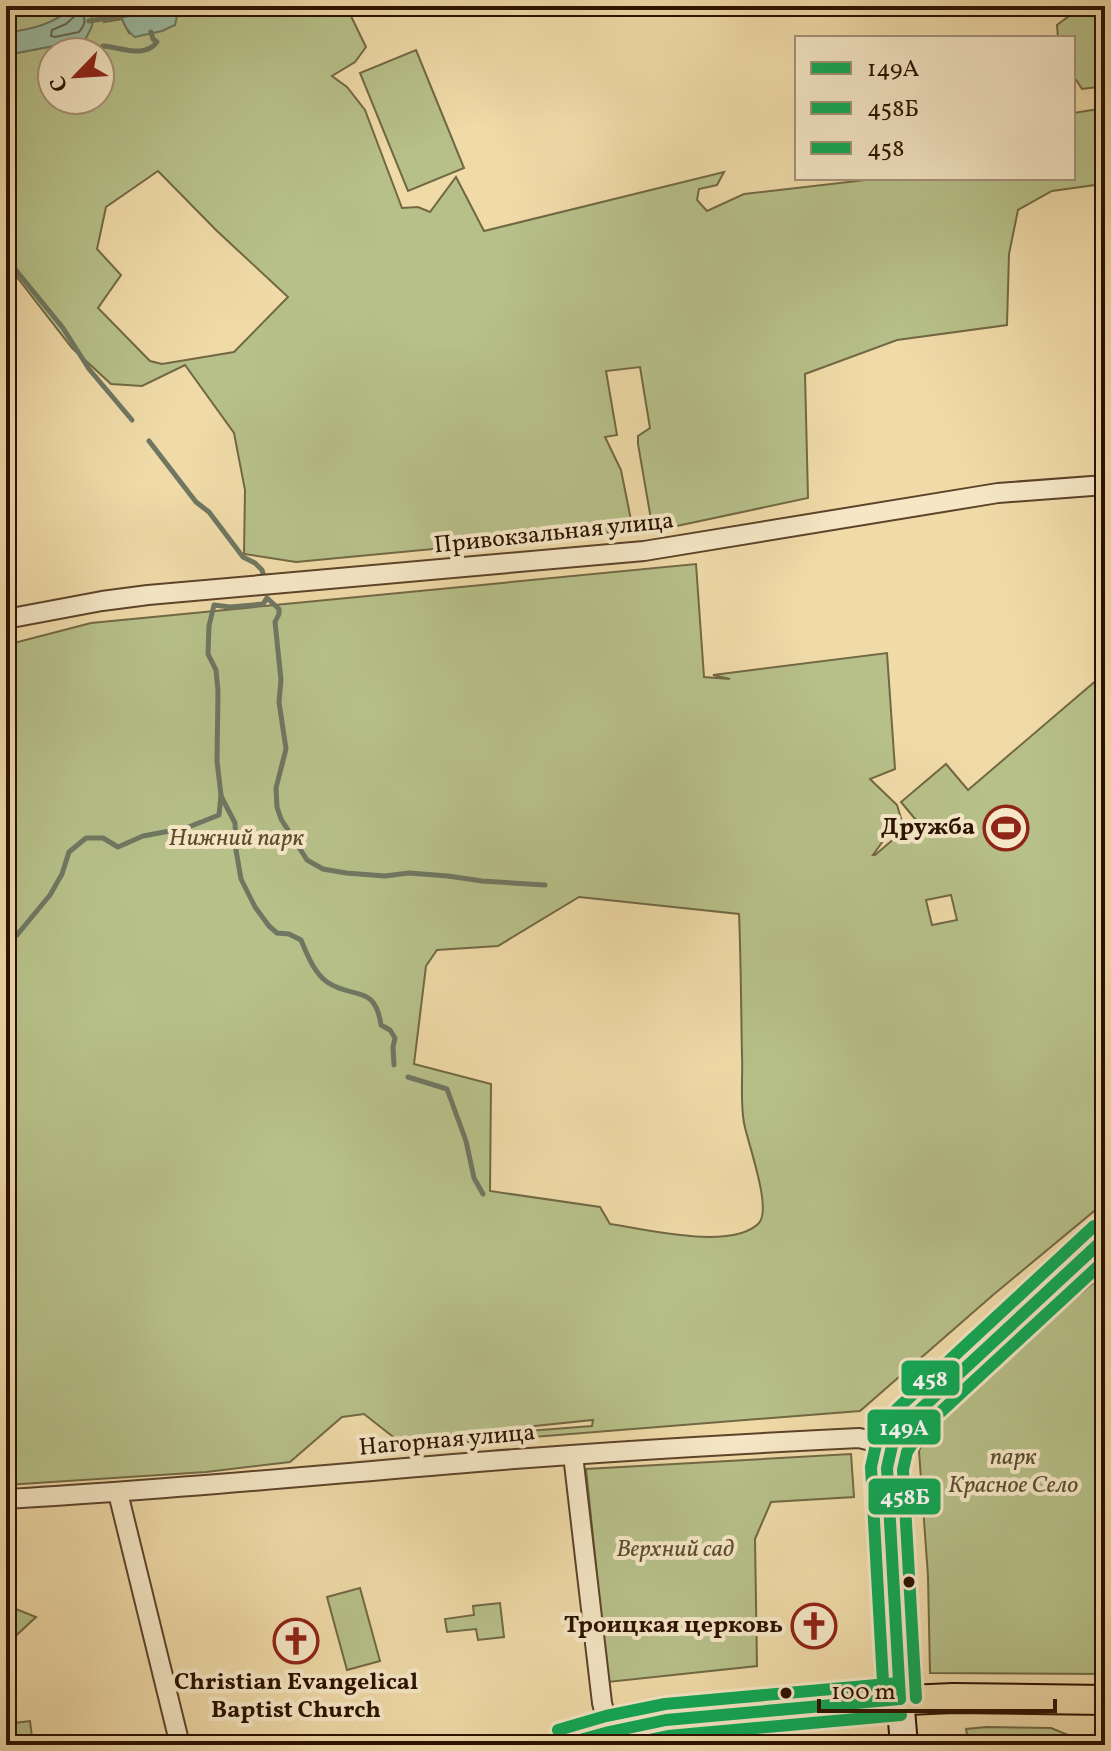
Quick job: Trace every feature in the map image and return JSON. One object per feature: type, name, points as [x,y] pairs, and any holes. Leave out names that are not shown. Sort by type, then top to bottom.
[{"type":"main road","points":[[904,1745],[888,1509],[887,1468],[892,1446],[908,1421],[1105,1238]]},
{"type":"main road","points":[[562,1745],[611,1738],[666,1720],[900,1699],[1105,1700]]},
{"type":"street","name":"Привокзальная улица","points":[[6,619],[148,595],[644,551],[998,493],[1105,485]]},
{"type":"street","name":"Нагорная улица","points":[[6,1499],[118,1493],[573,1455],[859,1438],[892,1446]]},
{"type":"street","points":[[573,1455],[602,1703],[611,1738]]},
{"type":"street","points":[[118,1493],[180,1745]]},
{"type":"green space","points":[[17,6],[73,6],[50,22],[6,33],[6,11]]},
{"type":"green space","points":[[86,6],[122,6],[120,11],[108,11],[104,22],[122,19],[129,33],[177,16],[175,6],[367,6],[349,12],[366,47],[355,62],[332,76],[347,87],[365,110],[402,208],[418,207],[430,212],[456,177],[484,231],[724,172],[717,185],[699,189],[697,200],[707,211],[744,194],[866,180],[1075,180],[1075,113],[1105,108],[1105,174],[1095,185],[1052,191],[1018,210],[1009,254],[1007,325],[897,340],[805,374],[808,498],[653,531],[638,444],[638,436],[650,428],[640,367],[606,371],[617,435],[605,437],[621,470],[633,530],[296,562],[244,554],[245,490],[234,433],[185,365],[142,386],[111,384],[72,348],[6,263],[6,55],[36,49],[36,116],[116,116],[116,36],[86,36],[92,16]],"holes":[[[158,171],[288,297],[234,352],[162,364],[150,361],[98,308],[121,275],[97,249],[106,207]]]},
{"type":"green space","points":[[1091,8],[1105,10],[1105,86],[1082,89],[1075,78],[1075,36],[1058,36],[1057,25],[1072,14]]},
{"type":"green space","points":[[416,50],[464,168],[408,191],[360,73]]},
{"type":"green space","name":"Нижний парк","points":[[696,564],[704,677],[730,679],[713,675],[887,653],[895,769],[870,779],[897,805],[903,825],[883,841],[873,855],[916,820],[901,802],[946,764],[968,790],[1105,673],[1105,1202],[860,1411],[406,1447],[364,1414],[342,1417],[290,1462],[206,1472],[6,1485],[6,645],[91,623]],"holes":[[[951,895],[957,920],[932,925],[926,900]],[[579,897],[739,914],[742,1106],[761,1190],[763,1204],[759,1223],[729,1236],[688,1236],[610,1224],[600,1207],[490,1191],[491,1084],[414,1064],[426,966],[437,950],[498,946]],[[593,1420],[592,1426],[436,1436]]]},
{"type":"green space","name":"парк Красное Село","points":[[1105,1273],[1105,1674],[930,1673],[928,1576],[919,1451],[933,1418]]},
{"type":"green space","name":"Верхний сад","points":[[851,1454],[854,1497],[771,1502],[755,1539],[757,1666],[608,1682],[586,1469]]},
{"type":"green space","points":[[360,1588],[380,1661],[347,1670],[327,1597]]},
{"type":"green space","points":[[500,1603],[504,1637],[478,1640],[476,1629],[447,1632],[445,1619],[474,1615],[473,1606]]},
{"type":"green space","points":[[6,1605],[36,1617],[6,1645]]},
{"type":"green space","points":[[30,1721],[33,1745],[6,1745],[6,1724]]},
{"type":"green space","points":[[987,1727],[1051,1728],[1085,1742],[1105,1741],[1105,1745],[969,1745],[966,1729]]},
{"type":"water","points":[[73,6],[86,6],[93,20],[87,36],[36,36],[36,49],[6,55],[6,33],[33,28]]},
{"type":"water","points":[[122,6],[175,6],[175,25],[135,37],[124,23]]},
{"type":"waterway","points":[[89,21],[127,15]]},
{"type":"waterway","points":[[116,48],[146,50],[157,42],[151,32]]},
{"type":"waterway","points":[[6,258],[63,328],[89,369],[132,420]]},
{"type":"waterway","points":[[149,441],[196,502],[209,512],[243,557],[262,570],[264,577]]},
{"type":"waterway","points":[[6,938],[17,935],[50,895],[62,874],[69,852],[86,838],[103,838],[118,847],[143,836],[186,828],[219,815],[218,691],[216,670],[208,654],[209,626],[214,605],[263,604],[267,598],[279,609],[275,622],[281,680],[279,702],[286,749],[276,788],[277,807],[281,819],[307,860],[323,869],[346,873],[385,876],[409,873],[545,885]]},
{"type":"waterway","points":[[221,796],[235,823],[241,879],[255,907],[277,933],[301,940],[322,978],[337,987],[362,994],[374,1003],[381,1025],[390,1030],[395,1038],[394,1065]]},
{"type":"waterway","points":[[408,1077],[447,1089],[466,1141],[474,1178],[483,1194]]},
{"type":"transit line","name":"458","points":[[884,1700],[871,1467],[877,1440],[897,1409],[1094,1226]]},
{"type":"transit line","name":"149А","points":[[900,1699],[887,1468],[892,1446],[908,1421],[1105,1238]]},
{"type":"transit line","name":"458Б","points":[[916,1698],[903,1470],[907,1452],[920,1431],[1105,1260]]},
{"type":"transit line","name":"458","points":[[558,1730],[665,1704],[899,1683]]},
{"type":"transit line","name":"149А","points":[[562,1745],[666,1720],[900,1699]]},
{"type":"transit line","name":"458Б","points":[[625,1745],[668,1736],[901,1715]]},
{"type":"place","name":"Дружба","points":[[1006,828]]},
{"type":"place","name":"Троицкая церковь","points":[[814,1626]]},
{"type":"place","name":"Christian Evangelical Baptist Church","points":[[296,1641]]}]
